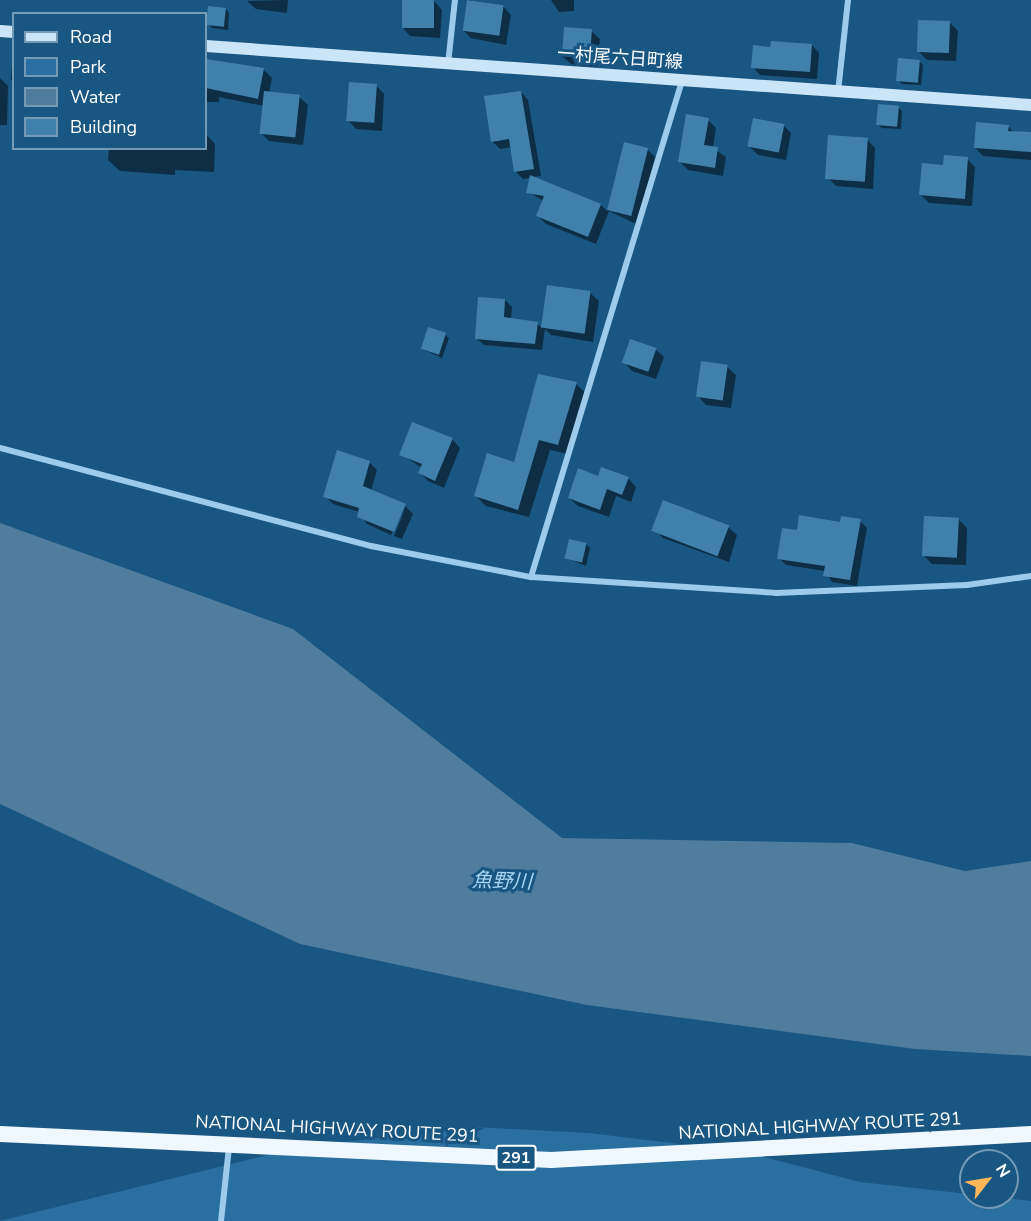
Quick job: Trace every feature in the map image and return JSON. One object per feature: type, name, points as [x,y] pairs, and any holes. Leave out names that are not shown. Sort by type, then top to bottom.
[{"type":"highway","name":"NATIONAL HIGHWAY ROUTE 291","points":[[0,1134],[551,1160],[1031,1134]]},
{"type":"main road","name":"一村尾六日町線","points":[[207,46],[1031,105]]},
{"type":"street","points":[[448,64],[455,0]]},
{"type":"street","points":[[838,92],[848,0]]},
{"type":"street","points":[[531,577],[681,81]]},
{"type":"street","points":[[0,448],[371,546],[531,577],[776,593],[967,585],[1031,576]]},
{"type":"street","points":[[220,1221],[230,1144]]},
{"type":"green space","points":[[474,1127],[589,1133],[745,1152],[860,1182],[959,1193],[959,1209],[1019,1209],[1019,1200],[1031,1201],[1031,1221],[0,1221],[296,1148]]},
{"type":"water","name":"魚野川","points":[[0,523],[293,629],[562,838],[852,843],[965,871],[1031,861],[1031,1056],[915,1049],[587,1005],[300,944],[0,804]]},
{"type":"building","points":[[402,0],[434,0],[434,28],[402,28]]},
{"type":"building","points":[[467,0],[504,5],[499,36],[463,31]]},
{"type":"building","points":[[208,6],[226,8],[224,27],[207,25]]},
{"type":"building","points":[[918,20],[950,21],[949,53],[917,52]]},
{"type":"building","points":[[564,27],[592,29],[590,58],[562,56]]},
{"type":"building","points":[[771,41],[812,44],[810,72],[751,68],[753,45],[770,47]]},
{"type":"building","points":[[898,58],[920,60],[918,83],[896,81]]},
{"type":"building","points":[[207,59],[264,68],[258,99],[207,88]]},
{"type":"building","points":[[349,82],[377,84],[374,123],[346,121]]},
{"type":"building","points":[[264,91],[300,95],[295,138],[260,134]]},
{"type":"building","points":[[521,91],[534,169],[514,172],[509,139],[491,142],[484,96]]},
{"type":"building","points":[[878,104],[899,106],[897,127],[876,125]]},
{"type":"building","points":[[686,114],[709,118],[704,145],[718,147],[715,168],[678,162]]},
{"type":"building","points":[[753,118],[784,124],[779,153],[747,146]]},
{"type":"building","points":[[976,122],[1009,125],[1008,131],[1031,132],[1031,152],[974,148]]},
{"type":"building","points":[[828,135],[868,138],[865,182],[825,179]]},
{"type":"building","points":[[624,142],[648,148],[631,216],[607,210]]},
{"type":"building","points":[[944,155],[968,157],[965,199],[919,195],[922,163],[943,165]]},
{"type":"building","points":[[530,175],[601,204],[588,237],[536,216],[544,196],[526,193]]},
{"type":"building","points":[[547,285],[591,291],[585,334],[541,328]]},
{"type":"building","points":[[478,297],[505,299],[504,317],[538,322],[535,344],[475,339]]},
{"type":"building","points":[[428,327],[446,333],[439,355],[421,349]]},
{"type":"building","points":[[630,339],[656,348],[648,372],[622,363]]},
{"type":"building","points":[[701,361],[728,365],[723,400],[696,397]]},
{"type":"building","points":[[538,374],[577,382],[558,445],[539,440],[518,510],[474,496],[487,453],[514,462]]},
{"type":"building","points":[[412,422],[453,438],[435,481],[418,473],[422,464],[399,455]]},
{"type":"building","points":[[337,450],[370,461],[363,486],[406,504],[394,532],[357,517],[359,508],[323,497]]},
{"type":"building","points":[[601,467],[629,477],[622,495],[607,489],[600,510],[568,498],[578,468],[598,476]]},
{"type":"building","points":[[663,500],[729,525],[717,556],[651,531]]},
{"type":"building","points":[[799,515],[840,522],[841,516],[861,519],[850,580],[823,576],[825,566],[777,559],[782,528],[797,530]]},
{"type":"building","points":[[924,516],[959,518],[957,558],[922,556]]},
{"type":"building","points":[[569,539],[587,543],[582,563],[565,558]]}]
